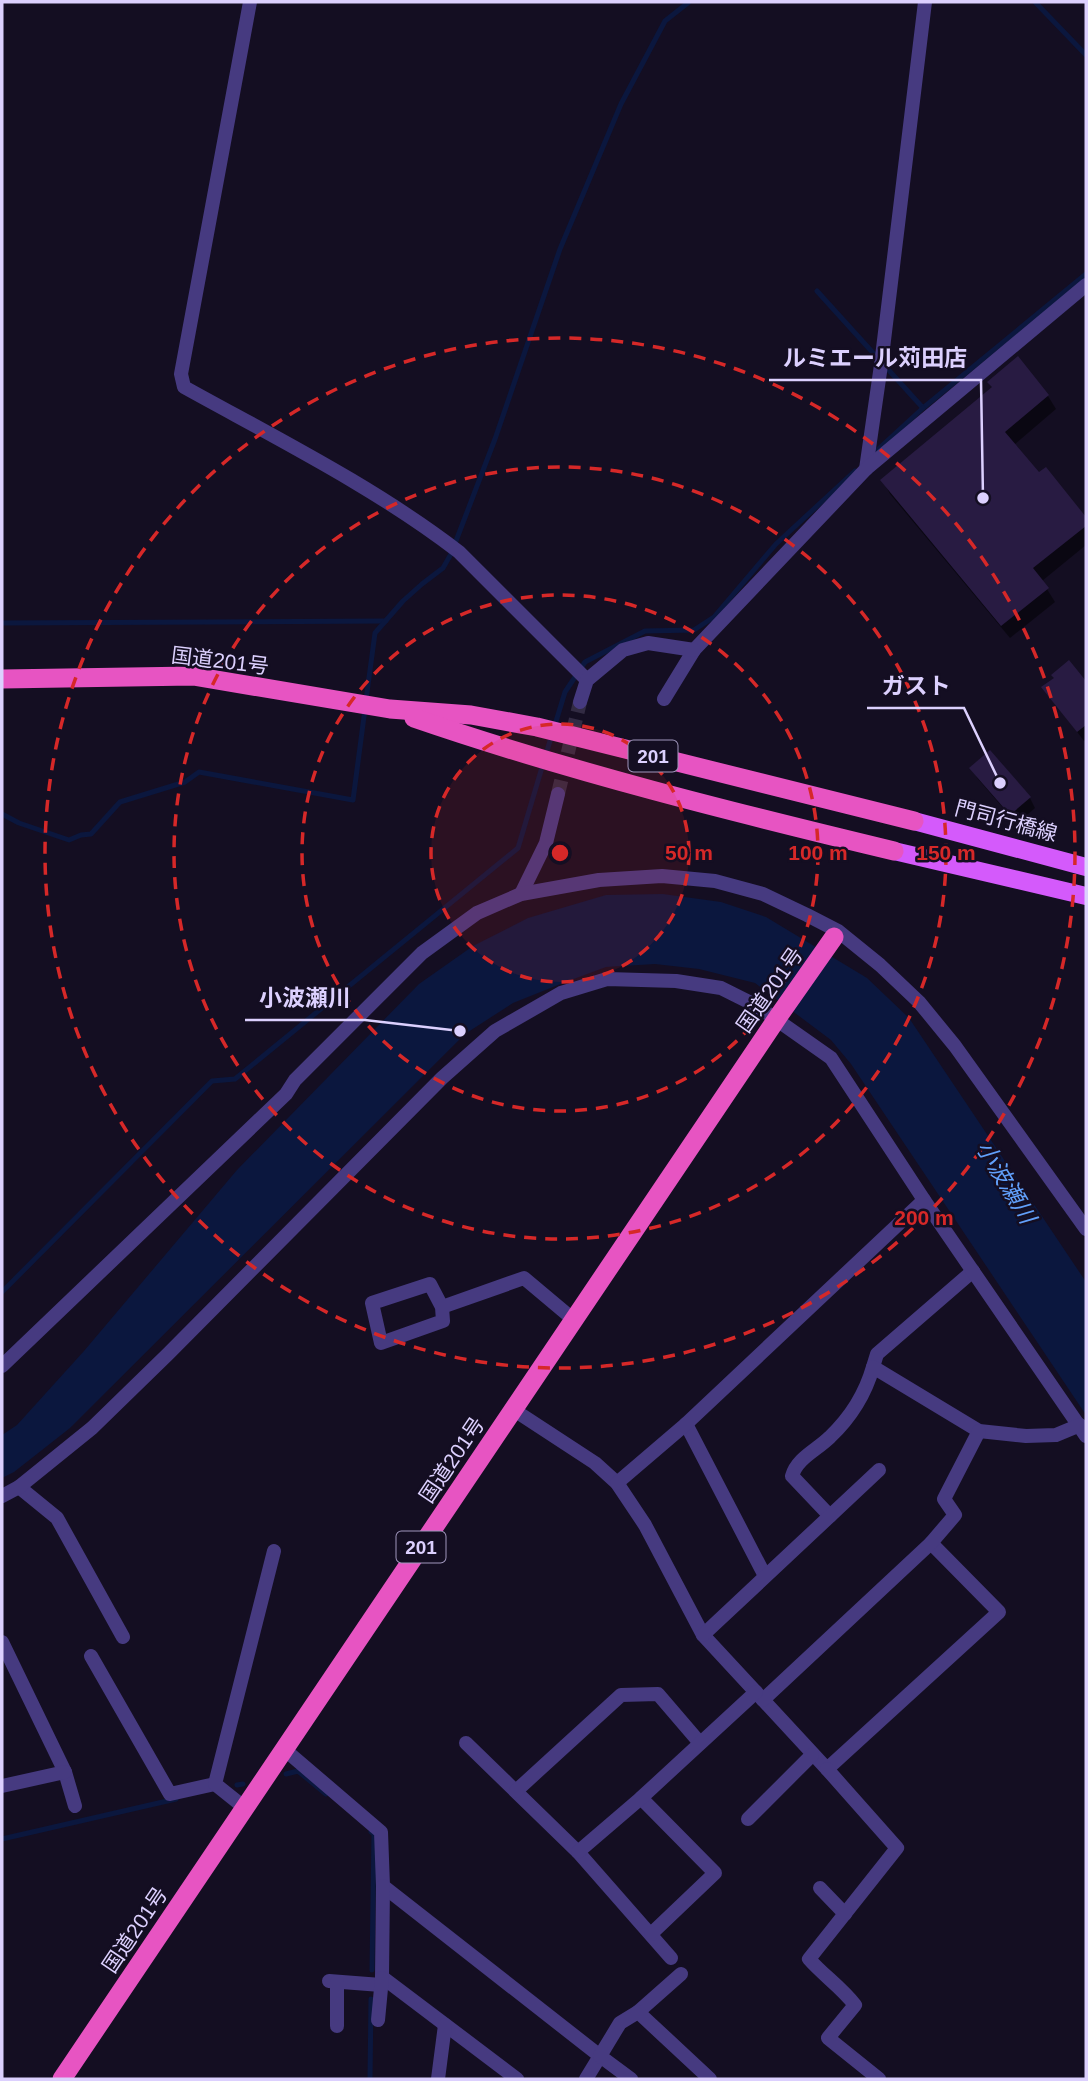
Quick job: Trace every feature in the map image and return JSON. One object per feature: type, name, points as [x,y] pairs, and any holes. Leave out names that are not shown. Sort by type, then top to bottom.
[{"type":"highway","name":"国道201号","points":[[2,679],[192,676],[390,709],[471,715],[537,727],[914,821]]},
{"type":"highway","name":"国道201号","points":[[390,709],[474,738],[699,804],[894,851]]},
{"type":"highway","name":"国道201号","points":[[62,2079],[834,937]]},
{"type":"main road","name":"門司行橋線","points":[[914,821],[1086,867]]},
{"type":"main road","points":[[894,851],[1086,896]]},
{"type":"street","points":[[250,2],[181,374],[184,387],[331,469],[437,535],[459,552],[587,680]]},
{"type":"street","points":[[866,470],[925,2]]},
{"type":"street","points":[[664,699],[694,650],[866,470],[1086,285]]},
{"type":"street","points":[[580,702],[587,680],[623,650],[648,643],[694,650]]},
{"type":"street","points":[[521,894],[546,843],[558,794]]},
{"type":"street","points":[[2,1366],[286,1094],[295,1080],[422,953],[477,913],[521,894],[599,880],[662,876],[715,881],[763,894],[838,931],[880,965],[919,1002],[955,1046],[1086,1229]]},
{"type":"street","points":[[2,1496],[19,1487],[92,1428],[442,1078],[495,1031],[561,993],[607,979],[676,981],[720,988],[778,1017],[831,1058],[924,1200],[1083,1430],[1056,1435],[1026,1436],[979,1431],[873,1367]]},
{"type":"street","points":[[617,1483],[685,1424],[924,1200]]},
{"type":"street","points":[[830,1516],[792,1476],[795,1466],[829,1438],[850,1416],[867,1389],[877,1354],[973,1271]]},
{"type":"street","points":[[442,1307],[524,1279],[574,1320]]},
{"type":"street","points":[[430,1284],[442,1307],[443,1321],[381,1343],[372,1303],[430,1284]]},
{"type":"street","points":[[514,1410],[596,1463],[617,1483],[645,1525],[703,1635],[897,1848],[808,1959],[844,1991],[855,2005],[828,2038],[879,2079]]},
{"type":"street","points":[[685,1424],[765,1576]]},
{"type":"street","points":[[578,1852],[931,1543],[955,1515],[944,1499],[979,1431]]},
{"type":"street","points":[[703,1635],[879,1470]]},
{"type":"street","points":[[19,1487],[57,1518],[123,1637]]},
{"type":"street","points":[[827,1769],[999,1612],[931,1543]]},
{"type":"street","points":[[215,1784],[274,1551]]},
{"type":"street","points":[[2,1642],[65,1772],[75,1806]]},
{"type":"street","points":[[90,1656],[170,1794],[215,1784]]},
{"type":"street","points":[[516,1791],[621,1695],[658,1694],[700,1743]]},
{"type":"street","points":[[466,1743],[578,1852],[671,1958]]},
{"type":"street","points":[[284,1749],[381,1832],[383,1886],[378,2020]]},
{"type":"street","points":[[748,1819],[812,1755]]},
{"type":"street","points":[[2,1786],[65,1772]]},
{"type":"street","points":[[215,1784],[245,1808]]},
{"type":"street","points":[[642,1798],[715,1873],[651,1934]]},
{"type":"street","points":[[383,1886],[631,2079]]},
{"type":"street","points":[[820,1888],[845,1913]]},
{"type":"street","points":[[586,2079],[620,2023],[639,2012],[681,1974]]},
{"type":"street","points":[[337,2026],[333,1981],[381,1981],[517,2079]]},
{"type":"street","points":[[639,2012],[710,2079]]},
{"type":"street","points":[[438,2079],[445,2025]]},
{"type":"water","points":[[663,894],[721,902],[766,917],[867,978],[909,1018],[1086,1282],[1086,1415],[851,1064],[831,1040],[755,983],[699,969],[655,964],[606,967],[513,1003],[465,1034],[70,1428],[14,1472],[2,1478],[2,1435],[17,1425],[84,1351],[237,1170],[419,984],[473,946],[528,918],[606,895]]},
{"type":"building","points":[[1018,356],[1049,395],[1005,432],[1039,472],[1046,467],[1086,517],[1086,526],[1033,568],[1049,588],[1001,626],[880,480],[992,387],[987,382]]},
{"type":"building","points":[[1069,660],[1086,681],[1086,725],[1077,732],[1041,687],[1054,678],[1051,675]]},
{"type":"building","points":[[990,750],[1031,797],[1010,815],[969,768]]},
{"type":"waterway","points":[[366,700],[375,633],[403,601],[443,568],[451,554],[495,439],[560,249],[621,104],[665,21],[689,2]]},
{"type":"waterway","points":[[1035,2],[1086,55]]},
{"type":"waterway","points":[[817,291],[923,408],[1086,274]]},
{"type":"waterway","points":[[873,454],[923,408]]},
{"type":"waterway","points":[[546,754],[565,692],[585,662],[645,631],[694,630],[714,617],[776,544],[855,471]]},
{"type":"waterway","points":[[2,623],[386,621]]},
{"type":"waterway","points":[[2,814],[19,823],[69,840],[91,834],[120,802],[185,782],[199,772],[353,800],[365,709]]},
{"type":"waterway","points":[[2,1292],[212,1081],[235,1079],[518,848],[543,764]]},
{"type":"waterway","points":[[286,1774],[298,1771],[326,1794]]},
{"type":"waterway","points":[[237,1785],[243,1784]]},
{"type":"waterway","points":[[2,1839],[176,1799]]},
{"type":"waterway","points":[[371,1832],[374,1834],[372,1970]]},
{"type":"waterway","points":[[370,2079],[371,1999]]},
{"type":"tunnel","points":[[558,794],[580,702]]},
{"type":"place","name":"ルミエール苅田店","points":[[983,498]]},
{"type":"place","name":"ガスト","points":[[1000,783]]},
{"type":"place","name":"小波瀬川","points":[[460,1031]]}]
